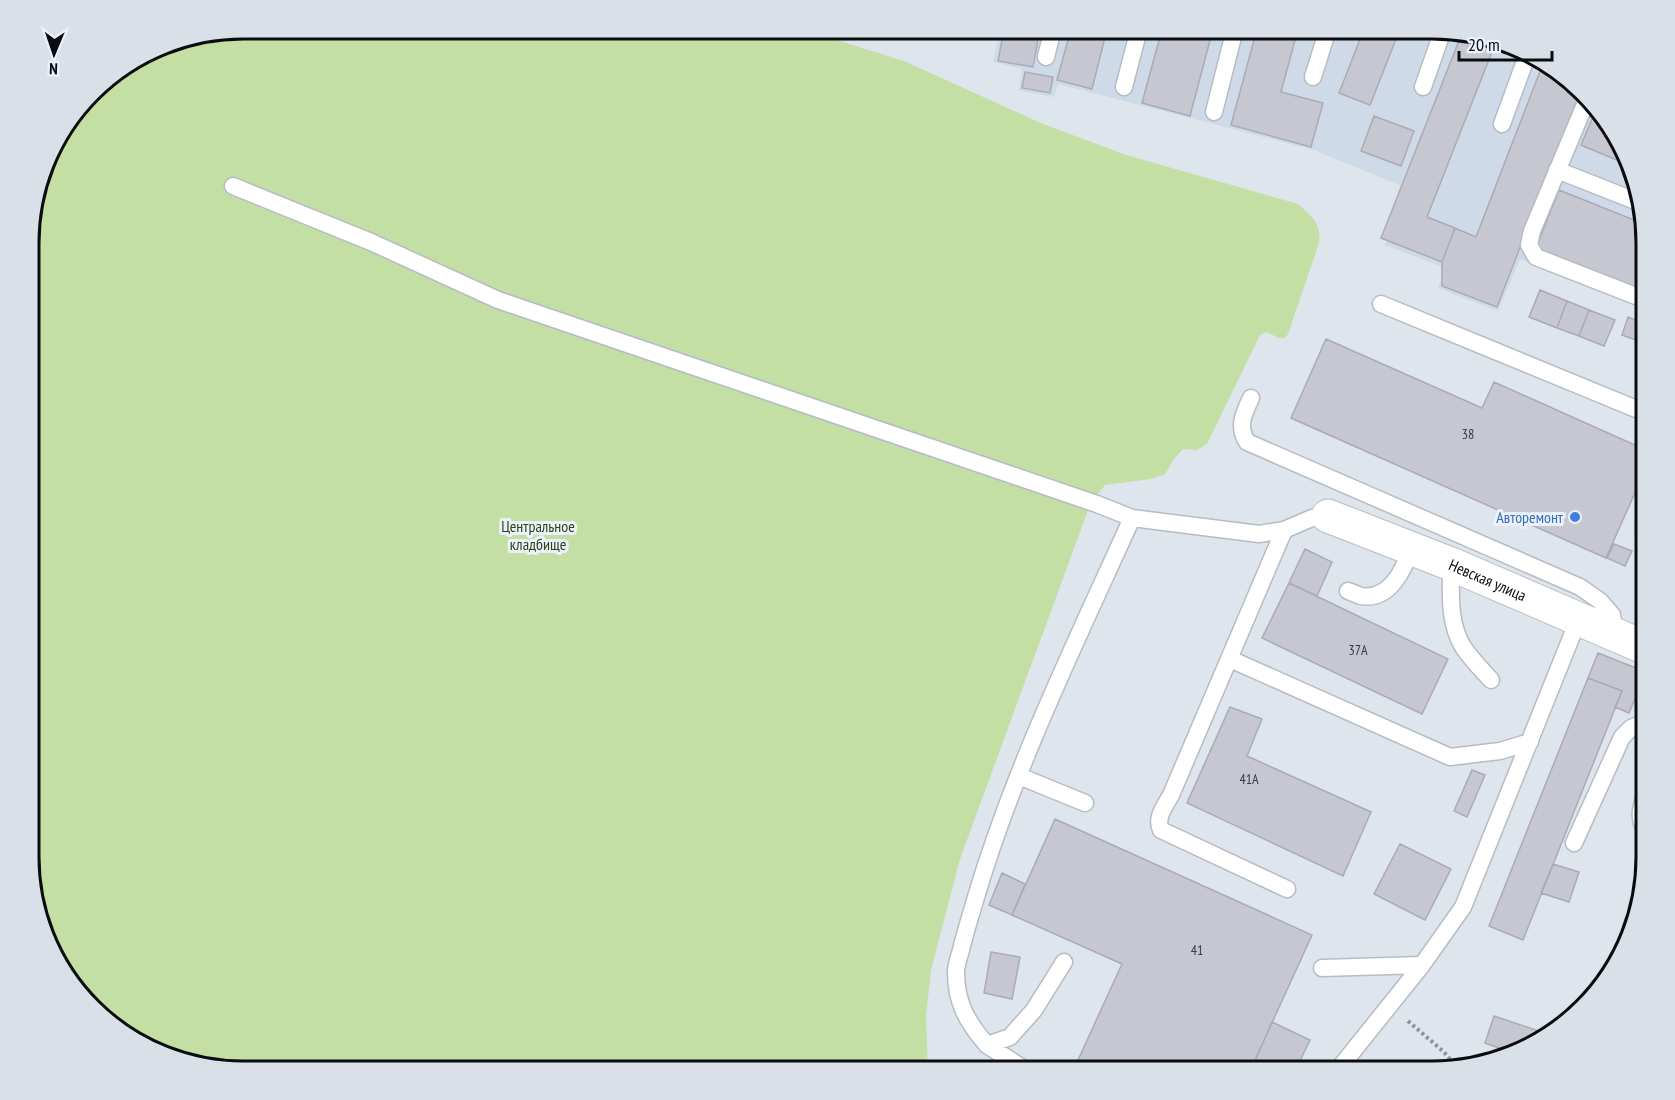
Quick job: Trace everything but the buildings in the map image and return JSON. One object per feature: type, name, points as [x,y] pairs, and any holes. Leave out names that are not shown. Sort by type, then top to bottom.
[{"type":"street","name":"Невская улица","points":[[1328,516],[1412,547],[1636,643]]},
{"type":"lane","points":[[1046,57],[1050,39]]},
{"type":"lane","points":[[1124,87],[1136,39]]},
{"type":"lane","points":[[1214,112],[1232,39]]},
{"type":"lane","points":[[1313,77],[1325,39]]},
{"type":"lane","points":[[1423,87],[1440,40]]},
{"type":"lane","points":[[1502,124],[1525,62]]},
{"type":"lane","points":[[1584,108],[1532,231],[1529,245],[1536,257],[1636,296]]},
{"type":"lane","points":[[1557,170],[1631,199]]},
{"type":"lane","points":[[233,186],[371,242],[498,300],[1132,518],[1259,534],[1284,530],[1312,518],[1328,516]]},
{"type":"lane","points":[[1381,304],[1636,408]]},
{"type":"lane","points":[[1251,398],[1241,427],[1247,442],[1580,587],[1600,601],[1612,615],[1615,633]]},
{"type":"lane","points":[[1012,1061],[987,1045],[973,1029],[963,1012],[957,991],[956,969],[985,866],[1030,747],[1132,518]]},
{"type":"lane","points":[[1284,530],[1171,795],[1159,818],[1159,825],[1161,830],[1287,889]]},
{"type":"lane","points":[[1348,591],[1362,596],[1378,595],[1390,588],[1406,563],[1412,547]]},
{"type":"lane","points":[[1451,564],[1451,612],[1457,635],[1464,648],[1491,680]]},
{"type":"lane","points":[[1345,1061],[1422,965],[1463,907],[1579,618]]},
{"type":"lane","points":[[1230,659],[1450,757],[1500,751],[1530,742]]},
{"type":"lane","points":[[1575,843],[1622,737],[1636,726]]},
{"type":"lane","points":[[1019,776],[1085,803]]},
{"type":"lane","points":[[987,1045],[1010,1037],[1034,1010],[1064,962]]},
{"type":"lane","points":[[1322,968],[1422,965]]},
{"type":"path","points":[[1390,1005],[1451,1060]]},
{"type":"shaded area","points":[[998,39],[1432,39],[1485,46],[1510,55],[1545,73],[1566,90],[1585,109],[1609,141],[1629,190],[1634,217],[1636,306],[1520,259],[1498,311],[1438,288],[1445,268],[1385,245],[1406,188],[1314,150],[1058,84],[1054,97],[1019,91],[1022,69],[993,62]]},
{"type":"green space","name":"Центральное кладбище","points":[[243,39],[833,39],[904,61],[1043,124],[1126,155],[1298,204],[1308,213],[1315,221],[1320,237],[1288,334],[1285,338],[1279,338],[1266,332],[1260,335],[1207,444],[1197,450],[1183,449],[1165,474],[1151,479],[1105,485],[1091,502],[960,859],[931,970],[926,1016],[928,1061],[243,1061],[190,1054],[141,1034],[109,1010],[81,981],[66,959],[50,922],[41,883],[39,857],[39,243],[46,190],[55,165],[73,130],[109,90],[141,66],[178,50],[204,43]]},
{"type":"place","name":"Авторемонт","points":[[1575,517]]}]
